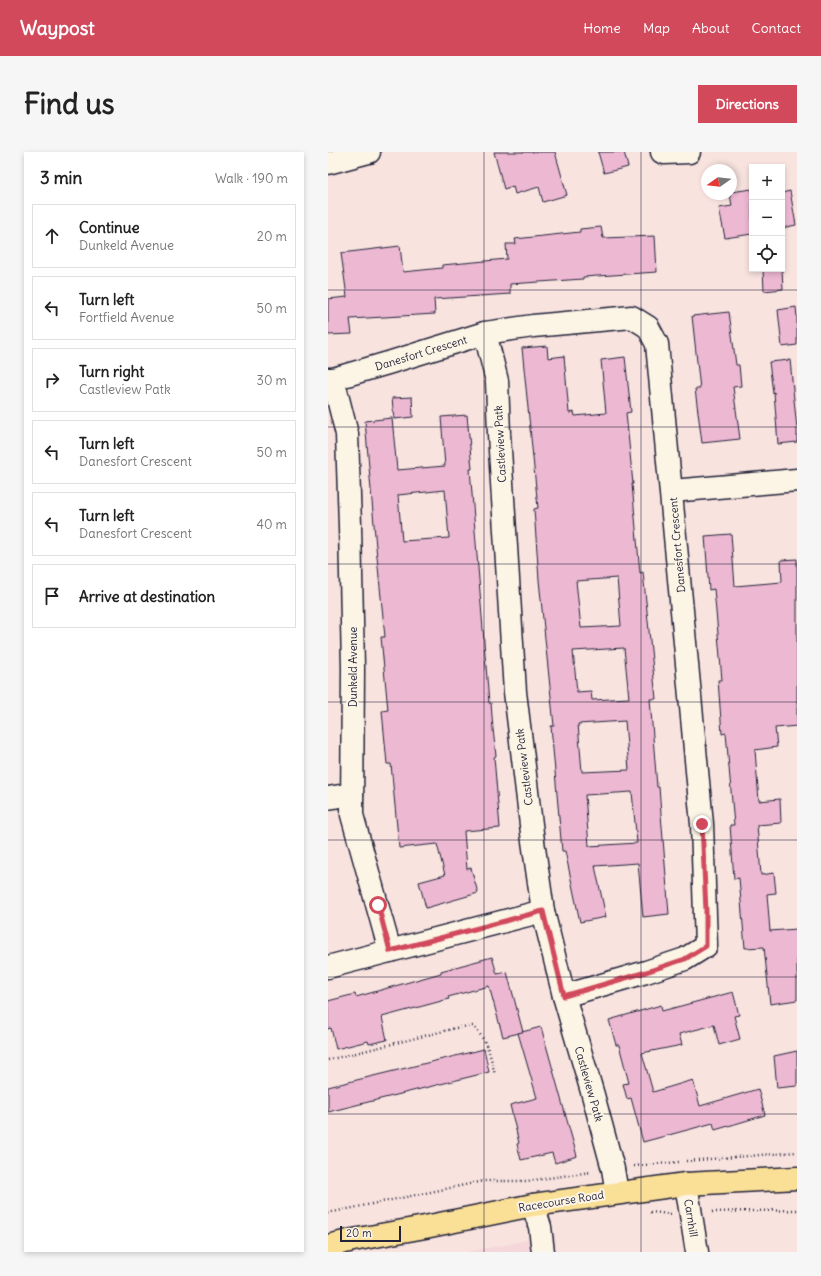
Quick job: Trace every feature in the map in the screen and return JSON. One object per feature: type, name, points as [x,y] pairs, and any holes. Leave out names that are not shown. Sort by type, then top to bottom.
[{"type":"main road","name":"Racecourse Road","points":[[328,1246],[354,1246],[425,1227],[533,1205],[686,1184],[797,1178]]},
{"type":"street","points":[[662,152],[664,154],[689,152]]},
{"type":"street","points":[[328,163],[356,154]]},
{"type":"street","name":"Danesfort Crescent","points":[[331,379],[485,333],[533,326],[632,317],[648,327],[657,344],[702,824],[706,946],[685,959],[564,996]]},
{"type":"street","name":"Castleview Patk","points":[[485,333],[497,381],[515,692],[543,911],[564,996],[613,1169],[617,1193]]},
{"type":"street","name":"Dunkeld Avenue","points":[[331,379],[347,434],[354,668],[352,815],[390,951]]},
{"type":"street","points":[[672,492],[797,480]]},
{"type":"street","points":[[328,798],[352,794]]},
{"type":"street","points":[[328,967],[543,911]]},
{"type":"street","name":"Carnhill","points":[[686,1184],[697,1252]]},
{"type":"street","points":[[533,1205],[540,1227],[543,1252]]},
{"type":"path","points":[[328,1060],[460,1027],[473,1026],[488,1047],[495,1075]]},
{"type":"path","points":[[328,1213],[484,1180],[527,1181],[613,1169],[714,1158],[797,1152]]},
{"type":"path","points":[[646,1212],[691,1214],[797,1210]]},
{"type":"shaded area","points":[[556,1234],[555,1252],[466,1252],[504,1245]]},
{"type":"building","points":[[494,152],[555,152],[567,195],[543,202],[539,187],[515,194],[513,186],[504,189]]},
{"type":"building","points":[[598,152],[624,152],[628,167],[604,173]]},
{"type":"building","points":[[749,189],[749,234],[725,238],[719,208],[732,206],[731,200],[737,200],[737,191]]},
{"type":"building","points":[[790,191],[796,225],[785,227],[785,200],[785,192]]},
{"type":"building","points":[[601,227],[603,238],[655,236],[657,272],[510,284],[510,294],[434,299],[435,314],[350,319],[352,334],[328,335],[328,299],[347,297],[341,253],[400,246],[403,272],[442,268],[442,265],[507,259],[506,244],[516,244],[515,239],[580,232],[580,229]]},
{"type":"building","points":[[763,272],[782,272],[783,289],[764,291]]},
{"type":"building","points":[[796,307],[797,345],[782,347],[778,310]]},
{"type":"building","points":[[729,312],[736,365],[739,365],[741,386],[733,387],[740,439],[702,443],[695,389],[700,389],[692,316]]},
{"type":"building","points":[[547,346],[548,358],[564,356],[569,413],[574,412],[575,416],[606,413],[601,360],[625,357],[631,412],[626,413],[640,573],[643,572],[656,699],[650,699],[657,787],[659,787],[669,914],[643,917],[638,863],[595,866],[606,917],[580,922],[565,851],[562,851],[551,726],[554,726],[539,580],[534,509],[538,508],[522,348]],"holes":[[[617,578],[621,626],[581,628],[576,581]],[[624,648],[629,698],[592,700],[591,691],[577,692],[573,651]],[[625,721],[629,770],[582,772],[578,724]],[[632,792],[637,843],[589,846],[585,795]]]},
{"type":"building","points":[[790,360],[797,442],[778,444],[774,392],[773,393],[769,362]]},
{"type":"building","points":[[412,397],[413,417],[394,419],[392,398]]},
{"type":"building","points":[[467,415],[489,703],[491,703],[496,756],[494,757],[500,828],[464,831],[467,869],[471,868],[478,893],[426,908],[419,882],[445,875],[437,844],[399,848],[391,764],[387,764],[382,711],[388,710],[381,637],[385,637],[365,421],[392,418],[397,470],[445,466],[441,417]],"holes":[[[445,490],[449,538],[402,541],[398,495]]]},
{"type":"building","points":[[731,534],[735,586],[782,582],[781,560],[797,559],[797,726],[775,728],[777,747],[755,750],[759,801],[780,799],[781,823],[757,825],[761,875],[774,873],[776,893],[767,894],[770,931],[797,929],[797,1000],[770,1004],[764,947],[745,948],[739,878],[734,879],[730,825],[734,825],[726,733],[722,734],[718,680],[722,680],[714,589],[709,590],[705,536]]},
{"type":"building","points":[[492,957],[497,974],[507,972],[523,1032],[503,1037],[489,986],[448,997],[449,999],[382,1017],[387,1040],[369,1044],[368,1041],[336,1049],[331,1028],[328,1029],[328,1001],[355,994],[356,997]]},
{"type":"building","points":[[733,992],[739,1015],[734,1016],[740,1039],[719,1045],[714,1025],[679,1034],[682,1045],[642,1053],[653,1092],[693,1080],[700,1106],[758,1089],[765,1115],[715,1130],[713,1123],[643,1142],[631,1098],[627,1099],[623,1084],[629,1083],[619,1045],[616,1045],[609,1020],[661,1005],[662,1011]]},
{"type":"building","points":[[541,1027],[577,1156],[555,1163],[552,1153],[521,1160],[517,1144],[519,1143],[510,1105],[537,1098],[518,1033]]},
{"type":"building","points":[[484,1049],[489,1072],[328,1112],[328,1087]]},
{"type":"building","points":[[797,1051],[797,1086],[777,1088],[774,1056]]},
{"type":"route","points":[[378,905],[390,951],[543,911],[564,996],[685,959],[706,946],[702,824]]}]
